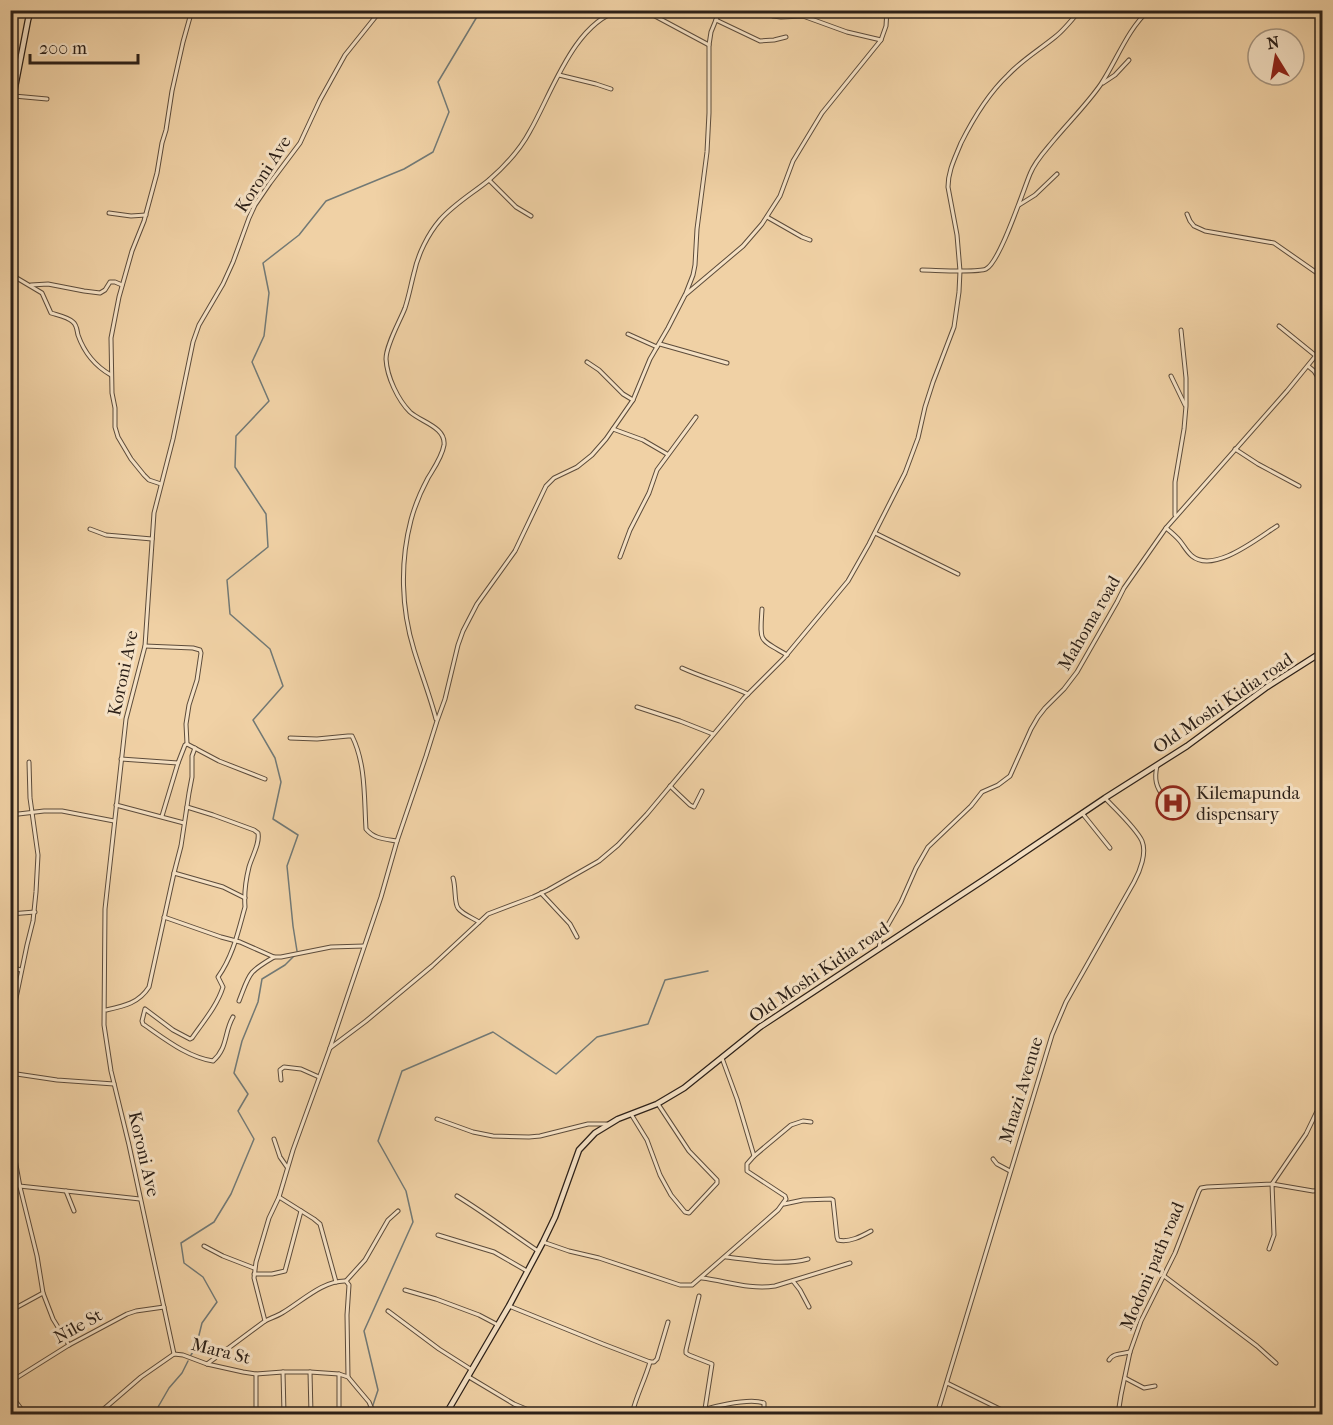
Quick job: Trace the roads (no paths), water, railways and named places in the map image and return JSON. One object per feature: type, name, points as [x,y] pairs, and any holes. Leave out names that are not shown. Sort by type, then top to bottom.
[{"type":"street","points":[[10,113],[31,10]]},
{"type":"street","points":[[161,484],[149,480],[142,473],[130,459],[118,437],[115,427],[116,408],[112,393],[111,338],[122,285],[146,215],[157,173],[172,91],[192,10]]},
{"type":"street","name":"Koroni Ave","points":[[174,1354],[114,1084],[105,1025],[105,920],[114,821],[126,719],[145,646],[154,513],[173,439],[195,333],[223,285],[249,218],[259,199],[300,142],[345,55],[381,10]]},
{"type":"street","points":[[436,721],[413,648],[407,621],[403,573],[411,518],[420,493],[442,452],[444,440],[439,431],[416,417],[405,406],[390,376],[386,356],[405,307],[423,247],[440,220],[489,180],[513,156],[523,143],[571,53],[588,30],[608,15],[620,10]]},
{"type":"street","points":[[639,10],[653,15],[708,45]]},
{"type":"street","points":[[265,1321],[257,1293],[254,1268],[269,1218],[279,1197],[287,1167],[381,897],[397,841],[447,692],[463,631],[477,604],[515,551],[546,486],[554,478],[577,467],[592,455],[601,446],[633,400],[646,366],[685,295],[693,275],[707,152],[708,45],[720,10]]},
{"type":"street","points":[[762,10],[773,16],[803,16],[848,32],[881,40]]},
{"type":"street","points":[[685,295],[743,246],[767,217],[780,196],[794,161],[822,113],[881,40],[886,27],[887,10]]},
{"type":"street","points":[[330,1048],[432,966],[479,922],[495,911],[541,893],[598,861],[618,845],[748,694],[787,655],[848,581],[905,474],[918,438],[933,382],[954,327],[960,271],[948,179],[954,160],[967,132],[999,83],[1055,37],[1080,10]]},
{"type":"street","points":[[922,270],[985,270],[991,265],[998,255],[1038,159],[1101,83],[1138,22],[1149,10]]},
{"type":"street","points":[[716,20],[760,41],[786,37]]},
{"type":"street","points":[[1101,83],[1115,75],[1129,60]]},
{"type":"street","points":[[559,75],[611,89]]},
{"type":"street","points":[[14,96],[47,99]]},
{"type":"street","points":[[1019,205],[1035,195],[1057,174]]},
{"type":"street","points":[[489,180],[516,207],[531,216]]},
{"type":"street","points":[[109,213],[131,216],[146,215]]},
{"type":"street","points":[[1187,214],[1194,226],[1205,231],[1274,243],[1323,279]]},
{"type":"street","points":[[767,217],[810,240]]},
{"type":"street","points":[[10,274],[42,293],[51,313],[73,322],[90,358],[98,367],[111,375]]},
{"type":"street","points":[[29,285],[48,284],[100,293],[110,282],[122,285]]},
{"type":"street","points":[[1279,326],[1316,356]]},
{"type":"street","points":[[1175,516],[1174,482],[1186,406],[1181,330]]},
{"type":"street","points":[[628,334],[658,346],[727,363]]},
{"type":"street","name":"Mahoma road","points":[[879,948],[881,937],[928,847],[971,806],[982,792],[998,785],[1010,776],[1038,717],[1077,672],[1124,588],[1166,528],[1323,348]]},
{"type":"street","points":[[587,362],[633,400]]},
{"type":"street","points":[[1308,366],[1323,384]]},
{"type":"street","points":[[1172,376],[1186,406]]},
{"type":"street","points":[[620,557],[657,470],[696,417]]},
{"type":"street","points":[[613,429],[643,440],[667,454]]},
{"type":"street","points":[[1235,449],[1299,486]]},
{"type":"street","points":[[1166,528],[1179,539],[1193,557],[1210,561],[1237,552],[1277,526]]},
{"type":"street","points":[[90,529],[106,535],[152,539]]},
{"type":"street","points":[[875,533],[958,574]]},
{"type":"street","points":[[762,609],[760,634],[762,639],[787,655]]},
{"type":"street","points":[[145,646],[193,648],[200,650],[201,653],[186,724],[187,744],[184,745],[162,816]]},
{"type":"street","name":"Old Moshi Kidia road","points":[[446,1414],[509,1306],[543,1242],[579,1150],[589,1138],[607,1124],[657,1104],[684,1088],[760,1027],[1187,746],[1267,687],[1323,652]]},
{"type":"street","points":[[682,668],[748,694]]},
{"type":"street","points":[[637,707],[713,734]]},
{"type":"street","points":[[290,738],[317,739],[352,736],[361,766],[366,829],[377,837],[397,841]]},
{"type":"street","points":[[187,744],[219,761],[265,779]]},
{"type":"street","points":[[106,1010],[137,1000],[149,987],[181,846],[195,748]]},
{"type":"street","points":[[121,759],[178,763]]},
{"type":"street","points":[[10,1027],[34,912],[38,855],[29,794],[29,762]]},
{"type":"street","points":[[1157,764],[1156,786],[1164,797]]},
{"type":"street","points":[[670,786],[694,807],[702,791]]},
{"type":"street","name":"Mnazi Avenue","points":[[937,1414],[1052,1035],[1066,1002],[1134,882],[1142,863],[1142,841],[1105,798]]},
{"type":"street","points":[[116,805],[184,823]]},
{"type":"street","points":[[187,807],[258,833],[259,839],[248,870],[245,907],[228,961],[218,977],[223,987],[221,992],[192,1039],[182,1036],[145,1009],[142,1021],[143,1024],[183,1051],[213,1061],[224,1048],[229,1024],[233,1017]]},
{"type":"street","points":[[10,815],[63,811],[114,821]]},
{"type":"street","points":[[1082,813],[1110,848]]},
{"type":"street","points":[[174,873],[223,887],[245,897]]},
{"type":"street","points":[[453,878],[457,907],[479,922]]},
{"type":"street","points":[[541,893],[565,918],[578,937]]},
{"type":"street","points":[[10,914],[34,912]]},
{"type":"street","points":[[164,917],[235,940],[274,957],[331,947],[364,946]]},
{"type":"street","points":[[239,1001],[249,975],[255,968],[274,957]]},
{"type":"street","points":[[10,967],[21,970]]},
{"type":"street","points":[[10,989],[17,991]]},
{"type":"street","points":[[722,1056],[754,1156]]},
{"type":"street","points":[[281,1080],[280,1070],[284,1067],[301,1069],[319,1077]]},
{"type":"street","points":[[10,1073],[57,1080],[114,1084]]},
{"type":"street","points":[[1269,1249],[1274,1231],[1272,1184],[1306,1134],[1323,1101]]},
{"type":"street","points":[[631,1114],[647,1140],[671,1195],[685,1212],[689,1213],[717,1183],[717,1180],[689,1151],[657,1104]]},
{"type":"street","points":[[437,1119],[473,1132],[493,1136],[540,1136],[588,1124],[607,1124]]},
{"type":"street","points":[[784,1204],[785,1196],[747,1171],[747,1164],[791,1125],[802,1120],[811,1122]]},
{"type":"street","points":[[10,1132],[43,1293],[53,1319],[69,1345]]},
{"type":"street","points":[[274,1139],[280,1157],[287,1167]]},
{"type":"street","points":[[993,1159],[1010,1172]]},
{"type":"street","points":[[1272,1184],[1313,1191],[1323,1190]]},
{"type":"street","name":"Modoni path road","points":[[1118,1414],[1130,1352],[1141,1321],[1164,1276],[1201,1188],[1272,1184]]},
{"type":"street","points":[[10,1185],[140,1198]]},
{"type":"street","points":[[66,1190],[74,1211]]},
{"type":"street","points":[[458,1196],[538,1251]]},
{"type":"street","points":[[279,1197],[320,1224],[336,1282]]},
{"type":"street","points":[[543,1242],[680,1285],[692,1285],[784,1204],[831,1198],[838,1240],[842,1242],[872,1231]]},
{"type":"street","points":[[254,1274],[285,1271],[301,1211]]},
{"type":"street","points":[[207,1364],[265,1321],[282,1313],[317,1290],[336,1282],[346,1281],[365,1260],[388,1220],[398,1211]]},
{"type":"street","points":[[438,1235],[494,1252],[527,1271]]},
{"type":"street","points":[[204,1246],[254,1268]]},
{"type":"street","points":[[725,1257],[776,1262],[808,1259]]},
{"type":"street","points":[[702,1278],[757,1288],[775,1286],[850,1263]]},
{"type":"street","points":[[1164,1276],[1276,1363]]},
{"type":"street","points":[[346,1281],[349,1285],[348,1377],[364,1395],[373,1411]]},
{"type":"street","points":[[793,1281],[799,1287],[808,1307]]},
{"type":"street","points":[[405,1290],[479,1315],[498,1325]]},
{"type":"street","points":[[10,1311],[43,1293]]},
{"type":"street","points":[[699,1296],[686,1353],[712,1364],[705,1409]]},
{"type":"street","points":[[509,1306],[650,1362],[657,1359],[668,1322]]},
{"type":"street","name":"Nile St","points":[[10,1382],[69,1345],[128,1314],[164,1307]]},
{"type":"street","points":[[388,1311],[472,1370]]},
{"type":"street","points":[[1109,1360],[1111,1356],[1130,1352]]},
{"type":"street","name":"Mara St","points":[[98,1414],[141,1377],[174,1354],[255,1374],[310,1372],[339,1374],[348,1377]]},
{"type":"street","points":[[632,1414],[650,1362]]},
{"type":"street","points":[[282,1372],[284,1413]]},
{"type":"street","points":[[310,1372],[311,1413]]},
{"type":"street","points":[[255,1374],[256,1414],[339,1413],[339,1374]]},
{"type":"street","points":[[468,1376],[514,1404],[538,1414]]},
{"type":"street","points":[[1125,1378],[1144,1388],[1155,1386]]},
{"type":"street","points":[[948,1383],[1010,1414]]},
{"type":"street","points":[[10,1394],[25,1414]]},
{"type":"street","points":[[691,1414],[705,1409],[758,1401],[764,1403],[764,1414]]},
{"type":"waterway","points":[[297,951],[287,866],[298,835],[273,819],[281,782],[275,758],[253,720],[283,686],[270,649],[230,614],[227,580],[268,547],[266,514],[235,467],[236,436],[269,401],[252,362],[264,336],[269,293],[263,263],[299,235],[326,201],[404,169],[433,152],[449,112],[438,82],[481,10]]},
{"type":"waterway","points":[[191,1355],[196,1347],[202,1323],[217,1302],[203,1277],[184,1263],[181,1243],[214,1222],[231,1194],[254,1139],[238,1111],[248,1094],[234,1073],[242,1041],[258,1002],[262,979],[285,965],[295,955]]},
{"type":"waterway","points":[[370,1414],[378,1390],[364,1331],[413,1222],[406,1191],[378,1141],[402,1071],[493,1032],[556,1074],[597,1037],[648,1024],[665,980],[708,971]]},
{"type":"waterway","points":[[154,1414],[188,1361]]},
{"type":"place","name":"Kilemapunda dispensary","points":[[1173,803]]}]
